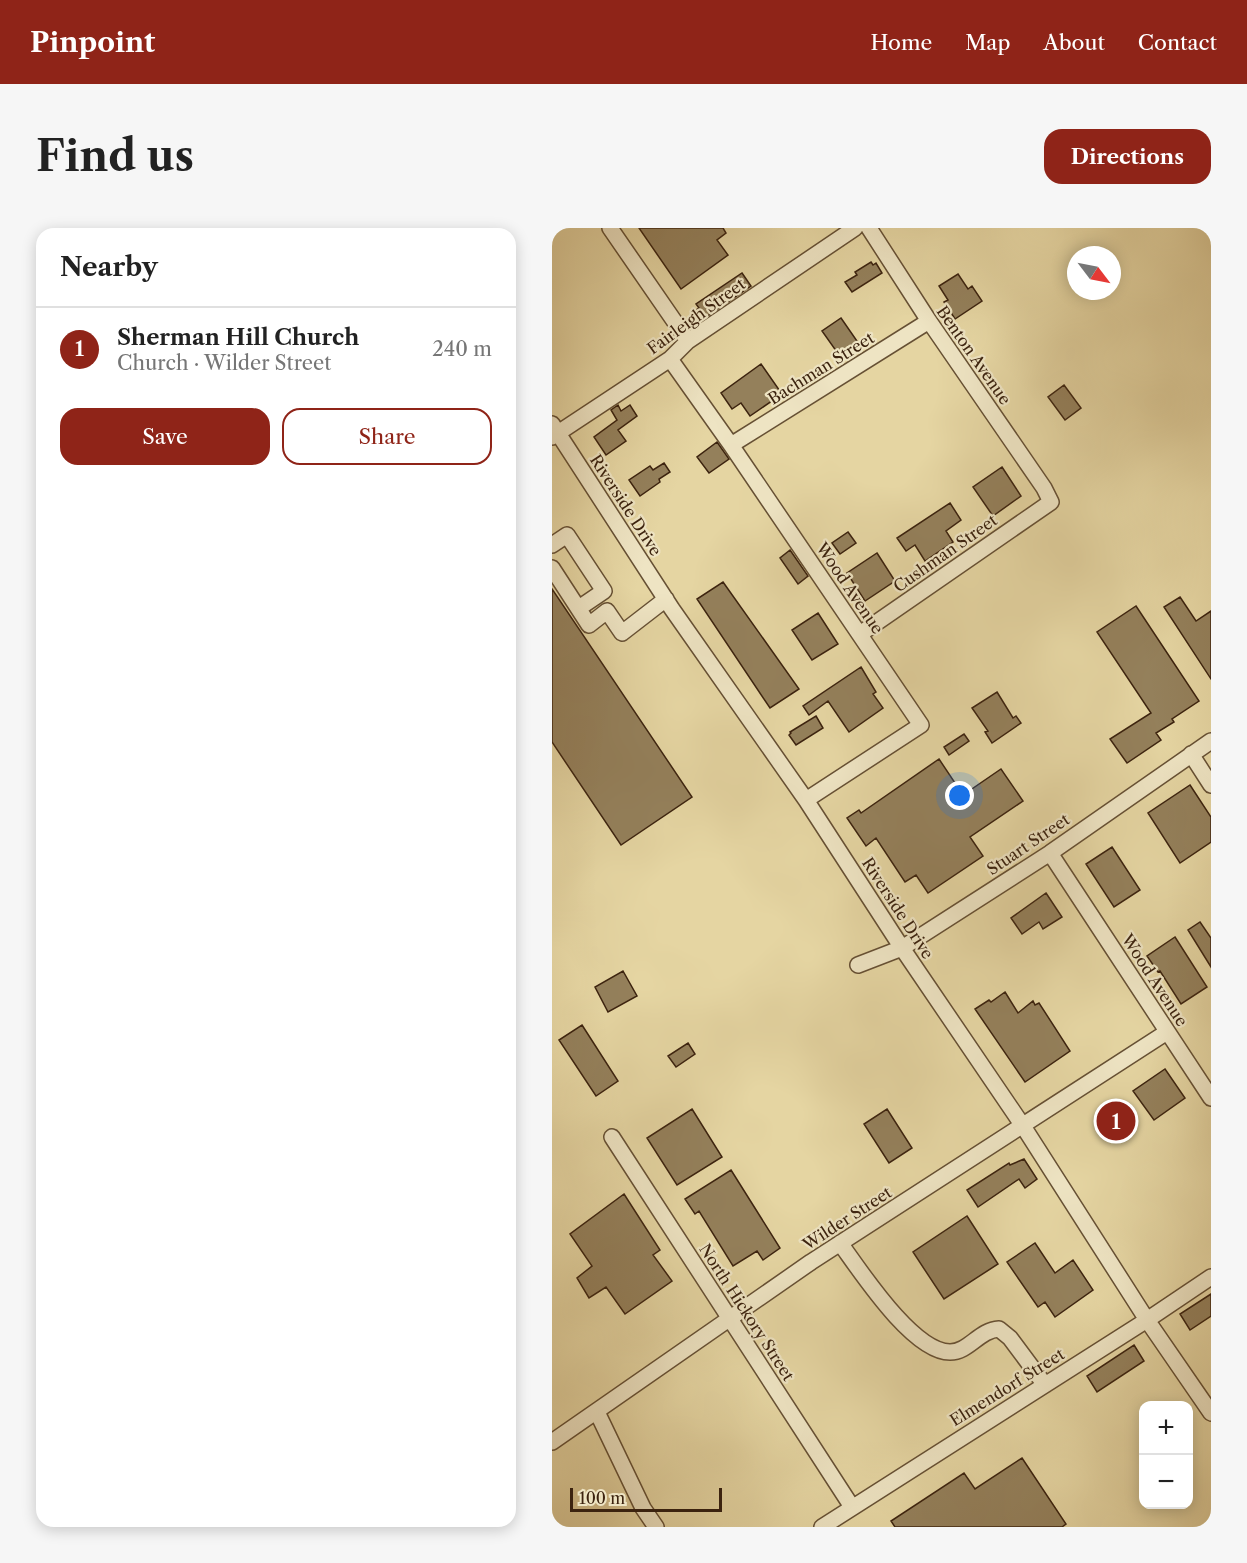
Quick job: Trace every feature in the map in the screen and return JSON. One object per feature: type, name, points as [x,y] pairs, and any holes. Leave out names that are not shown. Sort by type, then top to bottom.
[{"type":"street","points":[[610,228],[688,341]]},
{"type":"street","name":"Fairleigh Street","points":[[554,431],[670,359],[688,341],[855,228]]},
{"type":"street","name":"Benton Avenue","points":[[869,228],[929,321],[1044,488],[1051,502]]},
{"type":"street","name":"Bachman Street","points":[[731,446],[929,321]]},
{"type":"street","name":"Wood Avenue","points":[[670,359],[921,725],[806,800]]},
{"type":"street","name":"Riverside Drive","points":[[554,431],[666,599],[806,800],[902,948],[1023,1126],[1147,1320],[1211,1413]]},
{"type":"street","name":"Cushman Street","points":[[860,634],[1051,502]]},
{"type":"street","points":[[552,545],[567,535],[604,591],[579,608]]},
{"type":"street","points":[[552,568],[589,625],[607,611],[622,633],[666,599]]},
{"type":"street","name":"Stuart Street","points":[[858,965],[902,948],[1050,853],[1211,741]]},
{"type":"street","points":[[1191,754],[1211,785]]},
{"type":"street","name":"Wood Avenue","points":[[1050,853],[1211,1098]]},
{"type":"street","name":"Wilder Street","points":[[552,1442],[840,1243],[1167,1032]]},
{"type":"street","name":"North Hickory Street","points":[[612,1137],[852,1507]]},
{"type":"street","points":[[840,1243],[869,1283],[912,1333],[929,1346],[952,1352],[966,1346],[989,1329],[999,1329],[1010,1338],[1045,1385]]},
{"type":"street","name":"Elmendorf Street","points":[[822,1527],[1211,1277]]},
{"type":"street","points":[[597,1412],[643,1508],[656,1527]]},
{"type":"building","points":[[639,228],[723,228],[726,233],[717,240],[728,255],[681,289]]},
{"type":"building","points":[[871,262],[873,265],[876,263],[882,273],[852,292],[845,282],[857,275],[855,272]]},
{"type":"building","points":[[742,273],[751,286],[706,317],[704,315],[701,317],[696,310],[699,308],[696,304]]},
{"type":"building","points":[[958,274],[968,289],[972,286],[982,301],[955,319],[944,302],[948,300],[939,286]]},
{"type":"building","points":[[841,318],[857,341],[839,355],[822,331]]},
{"type":"building","points":[[761,364],[782,394],[750,416],[741,403],[732,409],[721,393]]},
{"type":"building","points":[[1064,385],[1081,408],[1065,420],[1048,397]]},
{"type":"building","points":[[618,405],[621,411],[630,405],[637,416],[618,430],[626,441],[606,455],[594,437],[617,420],[611,410]]},
{"type":"building","points":[[717,442],[729,459],[709,473],[697,457]]},
{"type":"building","points":[[664,463],[670,472],[640,496],[629,480],[650,466],[653,470]]},
{"type":"building","points":[[1002,467],[1021,496],[993,516],[973,487]]},
{"type":"building","points":[[950,503],[961,520],[946,531],[953,542],[925,561],[915,545],[906,551],[897,538]]},
{"type":"building","points":[[848,532],[856,543],[840,554],[832,543]]},
{"type":"building","points":[[790,550],[808,576],[798,584],[780,558]]},
{"type":"building","points":[[877,553],[895,581],[865,601],[847,573]]},
{"type":"building","points":[[723,582],[799,689],[770,708],[697,599]]},
{"type":"building","points":[[552,589],[692,797],[621,845],[552,742]]},
{"type":"building","points":[[1180,597],[1196,621],[1211,611],[1211,679],[1164,607]]},
{"type":"building","points":[[1136,606],[1199,701],[1172,719],[1174,722],[1156,733],[1161,740],[1127,763],[1110,739],[1151,713],[1097,632]]},
{"type":"building","points":[[818,613],[838,644],[812,660],[792,630]]},
{"type":"building","points":[[861,667],[876,692],[873,694],[883,708],[849,732],[828,701],[809,715],[803,706]]},
{"type":"building","points":[[997,692],[1013,718],[1016,716],[1021,723],[992,743],[985,732],[988,731],[972,708]]},
{"type":"building","points":[[816,716],[823,728],[796,745],[789,735],[790,732]]},
{"type":"building","points":[[964,734],[969,741],[949,755],[944,747]]},
{"type":"building","points":[[939,759],[963,795],[1001,769],[1023,801],[970,837],[983,856],[928,893],[916,875],[905,882],[876,838],[866,846],[847,818],[859,810],[861,813]]},
{"type":"building","points":[[1190,785],[1211,817],[1211,842],[1180,863],[1148,813]]},
{"type":"building","points":[[1112,847],[1140,890],[1114,907],[1086,864]]},
{"type":"building","points":[[1046,893],[1062,917],[1043,929],[1039,922],[1022,934],[1011,918]]},
{"type":"building","points":[[1200,922],[1211,938],[1211,967],[1188,930]]},
{"type":"building","points":[[1175,937],[1207,987],[1181,1004],[1160,971],[1158,972],[1147,956]]},
{"type":"building","points":[[623,971],[637,996],[608,1012],[595,987]]},
{"type":"building","points":[[1005,992],[1018,1013],[1033,1001],[1035,1005],[1039,1003],[1070,1051],[1025,1082],[975,1009]]},
{"type":"building","points":[[582,1025],[618,1081],[596,1096],[559,1040]]},
{"type":"building","points":[[688,1043],[695,1054],[676,1067],[668,1056]]},
{"type":"building","points":[[1165,1069],[1185,1098],[1154,1120],[1133,1091]]},
{"type":"building","points":[[692,1109],[722,1157],[677,1185],[647,1138]]},
{"type":"building","points":[[887,1109],[912,1148],[889,1163],[864,1124]]},
{"type":"building","points":[[1024,1159],[1037,1179],[1025,1188],[1019,1179],[978,1207],[967,1190],[1009,1163],[1010,1165]]},
{"type":"building","points":[[731,1170],[780,1248],[763,1260],[757,1251],[733,1266],[699,1211],[695,1214],[685,1199]]},
{"type":"building","points":[[624,1194],[660,1250],[653,1255],[672,1281],[625,1314],[606,1287],[589,1298],[577,1278],[592,1266],[570,1234]]},
{"type":"building","points":[[967,1216],[998,1264],[944,1299],[913,1252]]},
{"type":"building","points":[[1035,1243],[1055,1273],[1073,1260],[1093,1290],[1055,1317],[1045,1302],[1038,1307],[1007,1262]]},
{"type":"building","points":[[1211,1294],[1211,1316],[1190,1330],[1180,1314]]},
{"type":"building","points":[[1134,1345],[1144,1361],[1097,1392],[1087,1376]]},
{"type":"building","points":[[1022,1458],[1066,1524],[1062,1527],[895,1527],[891,1521],[964,1473],[975,1489]]},
{"type":"place","name":"Sherman Hill Church","points":[[1116,1121]]}]
